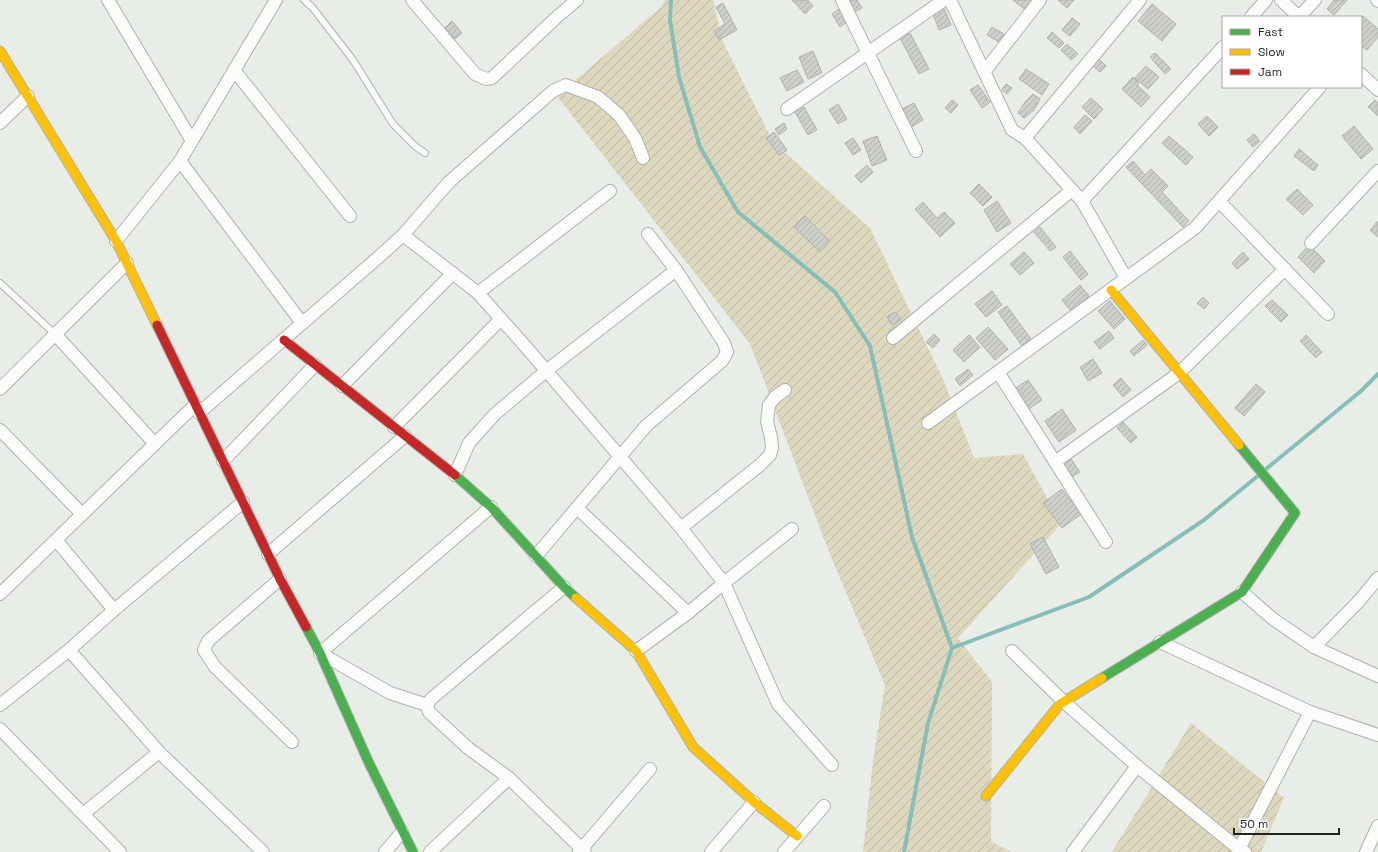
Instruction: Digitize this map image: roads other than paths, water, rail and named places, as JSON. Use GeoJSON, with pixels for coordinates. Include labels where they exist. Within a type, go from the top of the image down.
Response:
{"type":"FeatureCollection","features":[{"type":"Feature","properties":{"kind":"street"},"geometry":{"type":"LineString","coordinates":[[108,0],[192,141]]}},
{"type":"Feature","properties":{"kind":"street"},"geometry":{"type":"LineString","coordinates":[[116,241],[180,161],[276,0]]}},
{"type":"Feature","properties":{"kind":"street"},"geometry":{"type":"LineString","coordinates":[[412,0],[475,74],[486,79],[492,78],[553,21],[578,0]]}},
{"type":"Feature","properties":{"kind":"street"},"geometry":{"type":"LineString","coordinates":[[842,0],[916,151]]}},
{"type":"Feature","properties":{"kind":"street"},"geometry":{"type":"LineString","coordinates":[[787,109],[944,0]]}},
{"type":"Feature","properties":{"kind":"street"},"geometry":{"type":"LineString","coordinates":[[950,0],[1012,130],[1025,138],[1082,201],[1126,278]]}},
{"type":"Feature","properties":{"kind":"street"},"geometry":{"type":"LineString","coordinates":[[984,72],[1040,0]]}},
{"type":"Feature","properties":{"kind":"street"},"geometry":{"type":"LineString","coordinates":[[1025,138],[1140,0]]}},
{"type":"Feature","properties":{"kind":"street"},"geometry":{"type":"LineString","coordinates":[[1252,16],[1266,0]]}},
{"type":"Feature","properties":{"kind":"street"},"geometry":{"type":"LineString","coordinates":[[1281,0],[1298,16]]}},
{"type":"Feature","properties":{"kind":"street"},"geometry":{"type":"LineString","coordinates":[[1300,16],[1315,0]]}},
{"type":"Feature","properties":{"kind":"street"},"geometry":{"type":"LineString","coordinates":[[1082,201],[1222,48]]}},
{"type":"Feature","properties":{"kind":"street"},"geometry":{"type":"LineString","coordinates":[[0,51],[116,241],[280,579],[320,653],[369,763],[413,852]]}},
{"type":"Feature","properties":{"kind":"street"},"geometry":{"type":"LineString","coordinates":[[234,70],[350,216]]}},
{"type":"Feature","properties":{"kind":"street"},"geometry":{"type":"LineString","coordinates":[[1362,75],[1378,90]]}},
{"type":"Feature","properties":{"kind":"street"},"geometry":{"type":"LineString","coordinates":[[3,586],[56,540],[155,444],[284,340],[403,235],[449,182],[553,91],[566,85],[598,97],[619,115],[636,138],[643,158]]}},
{"type":"Feature","properties":{"kind":"street"},"geometry":{"type":"LineString","coordinates":[[928,422],[1195,228],[1319,88]]}},
{"type":"Feature","properties":{"kind":"street"},"geometry":{"type":"LineString","coordinates":[[0,123],[28,96]]}},
{"type":"Feature","properties":{"kind":"street"},"geometry":{"type":"LineString","coordinates":[[180,161],[302,323]]}},
{"type":"Feature","properties":{"kind":"street"},"geometry":{"type":"LineString","coordinates":[[1311,243],[1378,171]]}},
{"type":"Feature","properties":{"kind":"street"},"geometry":{"type":"LineString","coordinates":[[893,338],[1072,190]]}},
{"type":"Feature","properties":{"kind":"street"},"geometry":{"type":"LineString","coordinates":[[478,293],[610,191]]}},
{"type":"Feature","properties":{"kind":"street"},"geometry":{"type":"LineString","coordinates":[[1219,201],[1328,314]]}},
{"type":"Feature","properties":{"kind":"street"},"geometry":{"type":"LineString","coordinates":[[536,556],[646,426],[722,361],[727,352],[724,343],[676,270],[648,234]]}},
{"type":"Feature","properties":{"kind":"street"},"geometry":{"type":"LineString","coordinates":[[403,235],[478,293],[681,528],[724,583],[778,704],[832,765]]}},
{"type":"Feature","properties":{"kind":"street"},"geometry":{"type":"LineString","coordinates":[[0,389],[127,264]]}},
{"type":"Feature","properties":{"kind":"street"},"geometry":{"type":"LineString","coordinates":[[1056,462],[1179,373],[1285,269]]}},
{"type":"Feature","properties":{"kind":"street"},"geometry":{"type":"LineString","coordinates":[[455,475],[469,443],[496,414],[546,371],[676,270]]}},
{"type":"Feature","properties":{"kind":"street"},"geometry":{"type":"LineString","coordinates":[[342,386],[453,273]]}},
{"type":"Feature","properties":{"kind":"street"},"geometry":{"type":"LineString","coordinates":[[986,796],[1060,704],[1242,592],[1295,513],[1111,290]]}},
{"type":"Feature","properties":{"kind":"street"},"geometry":{"type":"LineString","coordinates":[[394,427],[501,319]]}},
{"type":"Feature","properties":{"kind":"street"},"geometry":{"type":"LineString","coordinates":[[55,334],[155,444]]}},
{"type":"Feature","properties":{"kind":"street"},"geometry":{"type":"LineString","coordinates":[[284,340],[455,475],[491,507],[564,587],[636,651],[694,747],[754,802],[797,836]]}},
{"type":"Feature","properties":{"kind":"street"},"geometry":{"type":"LineString","coordinates":[[223,461],[315,365]]}},
{"type":"Feature","properties":{"kind":"street"},"geometry":{"type":"LineString","coordinates":[[998,372],[1106,542]]}},
{"type":"Feature","properties":{"kind":"street"},"geometry":{"type":"LineString","coordinates":[[681,528],[770,456],[772,448],[767,422],[769,405],[775,397],[785,390]]}},
{"type":"Feature","properties":{"kind":"street"},"geometry":{"type":"LineString","coordinates":[[0,430],[82,514]]}},
{"type":"Feature","properties":{"kind":"street"},"geometry":{"type":"LineString","coordinates":[[268,554],[405,436]]}},
{"type":"Feature","properties":{"kind":"street"},"geometry":{"type":"LineString","coordinates":[[0,705],[70,650],[114,610],[243,502]]}},
{"type":"Feature","properties":{"kind":"street"},"geometry":{"type":"LineString","coordinates":[[320,653],[491,507]]}},
{"type":"Feature","properties":{"kind":"street"},"geometry":{"type":"LineString","coordinates":[[577,508],[688,613]]}},
{"type":"Feature","properties":{"kind":"street"},"geometry":{"type":"LineString","coordinates":[[636,651],[688,613],[792,529]]}},
{"type":"Feature","properties":{"kind":"street"},"geometry":{"type":"LineString","coordinates":[[56,540],[114,610]]}},
{"type":"Feature","properties":{"kind":"street"},"geometry":{"type":"LineString","coordinates":[[1314,647],[1359,601],[1378,578]]}},
{"type":"Feature","properties":{"kind":"street"},"geometry":{"type":"LineString","coordinates":[[280,579],[208,641],[204,650],[215,667],[292,742]]}},
{"type":"Feature","properties":{"kind":"street"},"geometry":{"type":"LineString","coordinates":[[564,587],[431,699],[427,705],[429,712],[468,748],[509,778],[582,851],[650,769]]}},
{"type":"Feature","properties":{"kind":"street"},"geometry":{"type":"LineString","coordinates":[[1242,592],[1273,619],[1314,647],[1378,676]]}},
{"type":"Feature","properties":{"kind":"street"},"geometry":{"type":"LineString","coordinates":[[1160,642],[1310,712],[1378,735]]}},
{"type":"Feature","properties":{"kind":"street"},"geometry":{"type":"LineString","coordinates":[[70,650],[159,752],[263,852]]}},
{"type":"Feature","properties":{"kind":"street"},"geometry":{"type":"LineString","coordinates":[[1012,651],[1064,702],[1136,766],[1242,850],[1310,712]]}},
{"type":"Feature","properties":{"kind":"street"},"geometry":{"type":"LineString","coordinates":[[320,653],[390,693],[427,705]]}},
{"type":"Feature","properties":{"kind":"street"},"geometry":{"type":"LineString","coordinates":[[0,729],[120,852]]}},
{"type":"Feature","properties":{"kind":"street"},"geometry":{"type":"LineString","coordinates":[[83,814],[159,752]]}},
{"type":"Feature","properties":{"kind":"street"},"geometry":{"type":"LineString","coordinates":[[1073,852],[1136,766]]}},
{"type":"Feature","properties":{"kind":"street"},"geometry":{"type":"LineString","coordinates":[[430,852],[509,778]]}},
{"type":"Feature","properties":{"kind":"street"},"geometry":{"type":"LineString","coordinates":[[711,852],[754,802]]}},
{"type":"Feature","properties":{"kind":"street"},"geometry":{"type":"LineString","coordinates":[[784,852],[824,806]]}},
{"type":"Feature","properties":{"kind":"street"},"geometry":{"type":"LineString","coordinates":[[1366,852],[1378,826]]}},
{"type":"Feature","properties":{"kind":"street"},"geometry":{"type":"LineString","coordinates":[[385,852],[402,832]]}},
{"type":"Feature","properties":{"kind":"lane"},"geometry":{"type":"LineString","coordinates":[[304,0],[312,7],[353,60],[393,124],[424,153]]}},
{"type":"Feature","properties":{"kind":"lane"},"geometry":{"type":"LineString","coordinates":[[0,283],[55,334]]}},
{"type":"Feature","properties":{"kind":"waterway"},"geometry":{"type":"LineString","coordinates":[[671,0],[670,20],[679,77],[700,147],[738,212],[835,292],[870,346],[912,537],[952,648],[928,723],[904,852]]}},
{"type":"Feature","properties":{"kind":"waterway"},"geometry":{"type":"LineString","coordinates":[[1266,469],[1361,391],[1378,374]]}},
{"type":"Feature","properties":{"kind":"waterway"},"geometry":{"type":"LineString","coordinates":[[952,648],[1089,597],[1204,520],[1259,475]]}}]}
